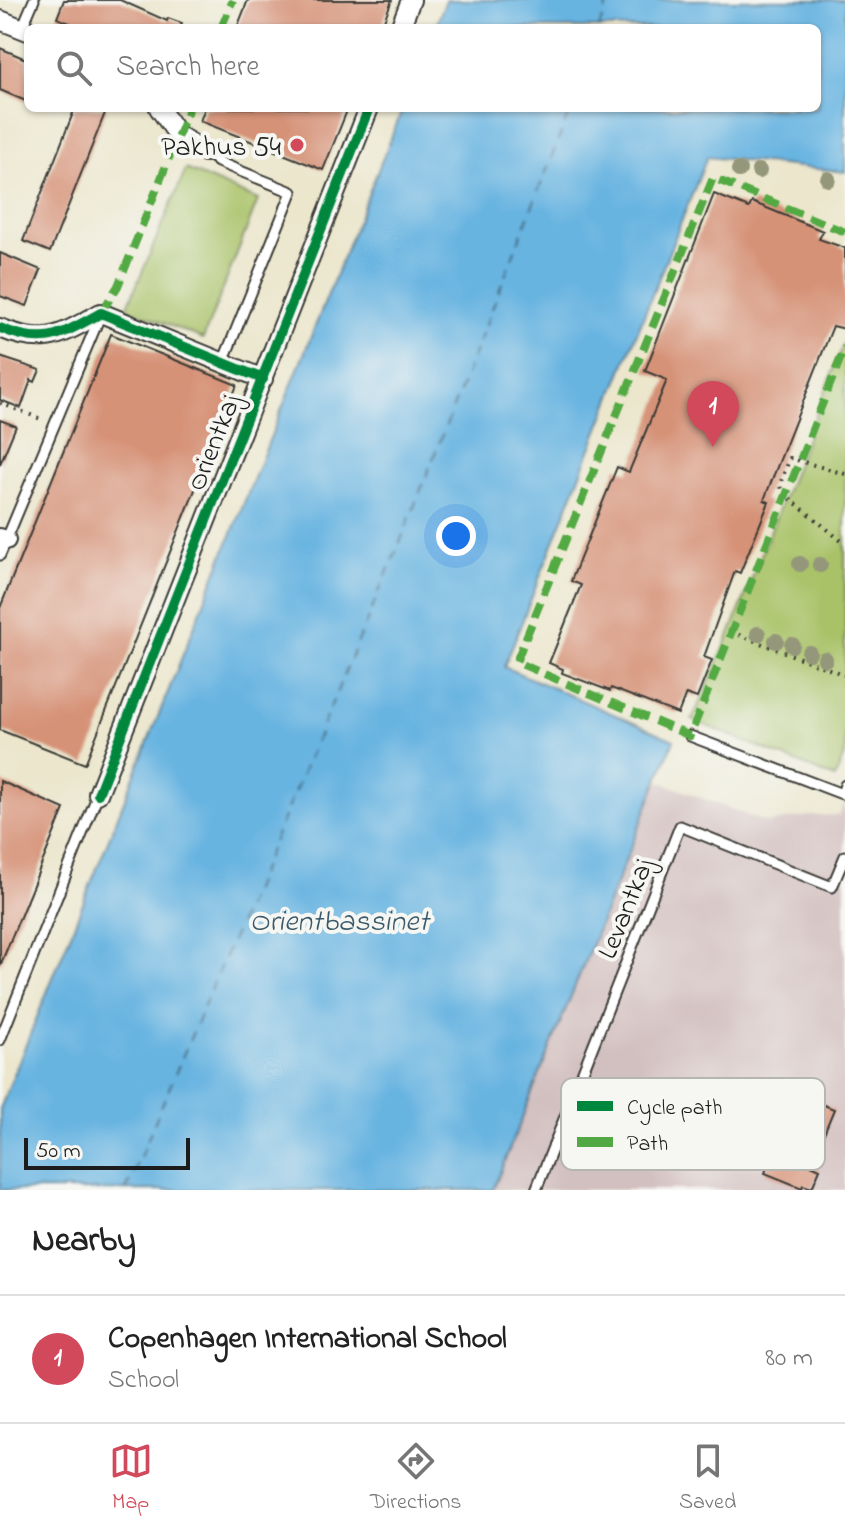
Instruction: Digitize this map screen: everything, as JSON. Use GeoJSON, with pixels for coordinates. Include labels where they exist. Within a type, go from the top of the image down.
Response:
{"type":"FeatureCollection","features":[{"type":"Feature","properties":{"kind":"street"},"geometry":{"type":"LineString","coordinates":[[402,24],[411,0]]}},
{"type":"Feature","properties":{"kind":"street"},"geometry":{"type":"LineString","coordinates":[[0,20],[24,30]]}},
{"type":"Feature","properties":{"kind":"street"},"geometry":{"type":"LineString","coordinates":[[162,112],[178,135],[205,152]]}},
{"type":"Feature","properties":{"kind":"street","name":"Orientkaj"},"geometry":{"type":"LineString","coordinates":[[98,794],[367,112]]}},
{"type":"Feature","properties":{"kind":"street"},"geometry":{"type":"LineString","coordinates":[[0,328],[24,338],[46,338],[66,332],[101,313],[263,379]]}},
{"type":"Feature","properties":{"kind":"lane"},"geometry":{"type":"LineString","coordinates":[[27,24],[34,0]]}},
{"type":"Feature","properties":{"kind":"lane"},"geometry":{"type":"LineString","coordinates":[[205,152],[218,162],[292,192],[223,362]]}},
{"type":"Feature","properties":{"kind":"lane"},"geometry":{"type":"LineString","coordinates":[[2,544],[101,313]]}},
{"type":"Feature","properties":{"kind":"lane"},"geometry":{"type":"LineString","coordinates":[[690,736],[842,794],[845,785]]}},
{"type":"Feature","properties":{"kind":"lane","name":"Orientkaj"},"geometry":{"type":"LineString","coordinates":[[0,1040],[98,794]]}},
{"type":"Feature","properties":{"kind":"lane","name":"Levantkaj"},"geometry":{"type":"LineString","coordinates":[[580,1078],[680,826],[832,887],[845,856]]}},
{"type":"Feature","properties":{"kind":"lane","name":"Levantkaj"},"geometry":{"type":"LineString","coordinates":[[536,1190],[561,1127]]}},
{"type":"Feature","properties":{"kind":"path"},"geometry":{"type":"LineString","coordinates":[[0,403],[55,424]]}},
{"type":"Feature","properties":{"kind":"path"},"geometry":{"type":"LineString","coordinates":[[844,473],[790,458],[780,484],[781,491],[845,544]]}},
{"type":"Feature","properties":{"kind":"path"},"geometry":{"type":"LineString","coordinates":[[731,632],[845,675]]}},
{"type":"Feature","properties":{"kind":"shaded area"},"geometry":{"type":"Polygon","coordinates":[[[658,781],[767,823],[839,815],[845,802],[845,1190],[493,1190],[658,781]]]}},
{"type":"Feature","properties":{"kind":"green space"},"geometry":{"type":"Polygon","coordinates":[[[186,169],[258,200],[203,339],[127,308],[186,169]]]}},
{"type":"Feature","properties":{"kind":"green space"},"geometry":{"type":"Polygon","coordinates":[[[845,340],[845,753],[835,778],[692,720],[731,632],[845,340]]]}},
{"type":"Feature","properties":{"kind":"water","name":"Orientbassinet"},"geometry":{"type":"Polygon","coordinates":[[[446,0],[845,0],[845,172],[707,157],[504,667],[674,740],[493,1190],[0,1190],[0,1109],[401,112],[821,112],[821,24],[437,24],[446,0]]]}},
{"type":"Feature","properties":{"kind":"building"},"geometry":{"type":"Polygon","coordinates":[[[64,0],[120,0],[167,21],[168,18],[182,23],[72,24],[57,18],[64,0]]]}},
{"type":"Feature","properties":{"kind":"building"},"geometry":{"type":"Polygon","coordinates":[[[248,0],[392,0],[383,24],[239,24],[248,0]]]}},
{"type":"Feature","properties":{"kind":"building"},"geometry":{"type":"Polygon","coordinates":[[[0,48],[24,58],[24,100],[0,90],[0,48]]]}},
{"type":"Feature","properties":{"kind":"building"},"geometry":{"type":"Polygon","coordinates":[[[73,112],[105,112],[50,252],[23,241],[73,112]]]}},
{"type":"Feature","properties":{"kind":"building","name":"Pakhus 54"},"geometry":{"type":"Polygon","coordinates":[[[203,112],[346,112],[323,170],[200,121],[203,112]]]}},
{"type":"Feature","properties":{"kind":"building"},"geometry":{"type":"Polygon","coordinates":[[[714,194],[749,208],[752,202],[823,231],[819,239],[845,248],[845,329],[833,326],[764,500],[769,502],[740,573],[735,571],[704,657],[712,660],[697,698],[686,694],[678,714],[562,673],[563,669],[549,663],[581,585],[571,581],[617,467],[629,472],[667,380],[645,371],[714,194]]]}},
{"type":"Feature","properties":{"kind":"building"},"geometry":{"type":"Polygon","coordinates":[[[0,253],[41,270],[27,306],[0,296],[0,253]]]}},
{"type":"Feature","properties":{"kind":"building"},"geometry":{"type":"Polygon","coordinates":[[[111,334],[237,385],[85,764],[0,730],[0,608],[111,334]]]}},
{"type":"Feature","properties":{"kind":"building"},"geometry":{"type":"Polygon","coordinates":[[[0,357],[40,370],[35,382],[31,380],[21,408],[0,400],[0,357]]]}},
{"type":"Feature","properties":{"kind":"building"},"geometry":{"type":"Polygon","coordinates":[[[0,420],[16,426],[0,464],[0,420]]]}},
{"type":"Feature","properties":{"kind":"building"},"geometry":{"type":"Polygon","coordinates":[[[0,781],[64,809],[0,966],[0,781]]]}},
{"type":"Feature","properties":{"kind":"building"},"geometry":{"type":"Polygon","coordinates":[[[825,1105],[834,1109],[825,1131],[825,1105]]]}},
{"type":"Feature","properties":{"kind":"building"},"geometry":{"type":"Polygon","coordinates":[[[766,1170],[820,1170],[812,1188],[803,1185],[802,1188],[765,1173],[766,1170]]]}},
{"type":"Feature","properties":{"kind":"ferry route"},"geometry":{"type":"LineString","coordinates":[[600,24],[609,0]]}},
{"type":"Feature","properties":{"kind":"ferry route"},"geometry":{"type":"LineString","coordinates":[[126,1190],[401,540],[569,112]]}},
{"type":"Feature","properties":{"kind":"marked path"},"geometry":{"type":"LineString","coordinates":[[223,24],[233,0]]}},
{"type":"Feature","properties":{"kind":"marked path"},"geometry":{"type":"LineString","coordinates":[[101,313],[118,286],[187,112]]}},
{"type":"Feature","properties":{"kind":"marked path"},"geometry":{"type":"LineString","coordinates":[[845,232],[713,178],[516,662],[690,736],[845,347]]}},
{"type":"Feature","properties":{"kind":"cycle path"},"geometry":{"type":"LineString","coordinates":[[98,794],[367,112]]}},
{"type":"Feature","properties":{"kind":"cycle path"},"geometry":{"type":"LineString","coordinates":[[0,328],[29,337],[52,336],[101,313],[263,379]]}},
{"type":"Feature","properties":{"kind":"place","name":"Pakhus 54"},"geometry":{"type":"Point","coordinates":[297,145]}},
{"type":"Feature","properties":{"kind":"place","name":"Copenhagen International School"},"geometry":{"type":"Point","coordinates":[713,447]}}]}
